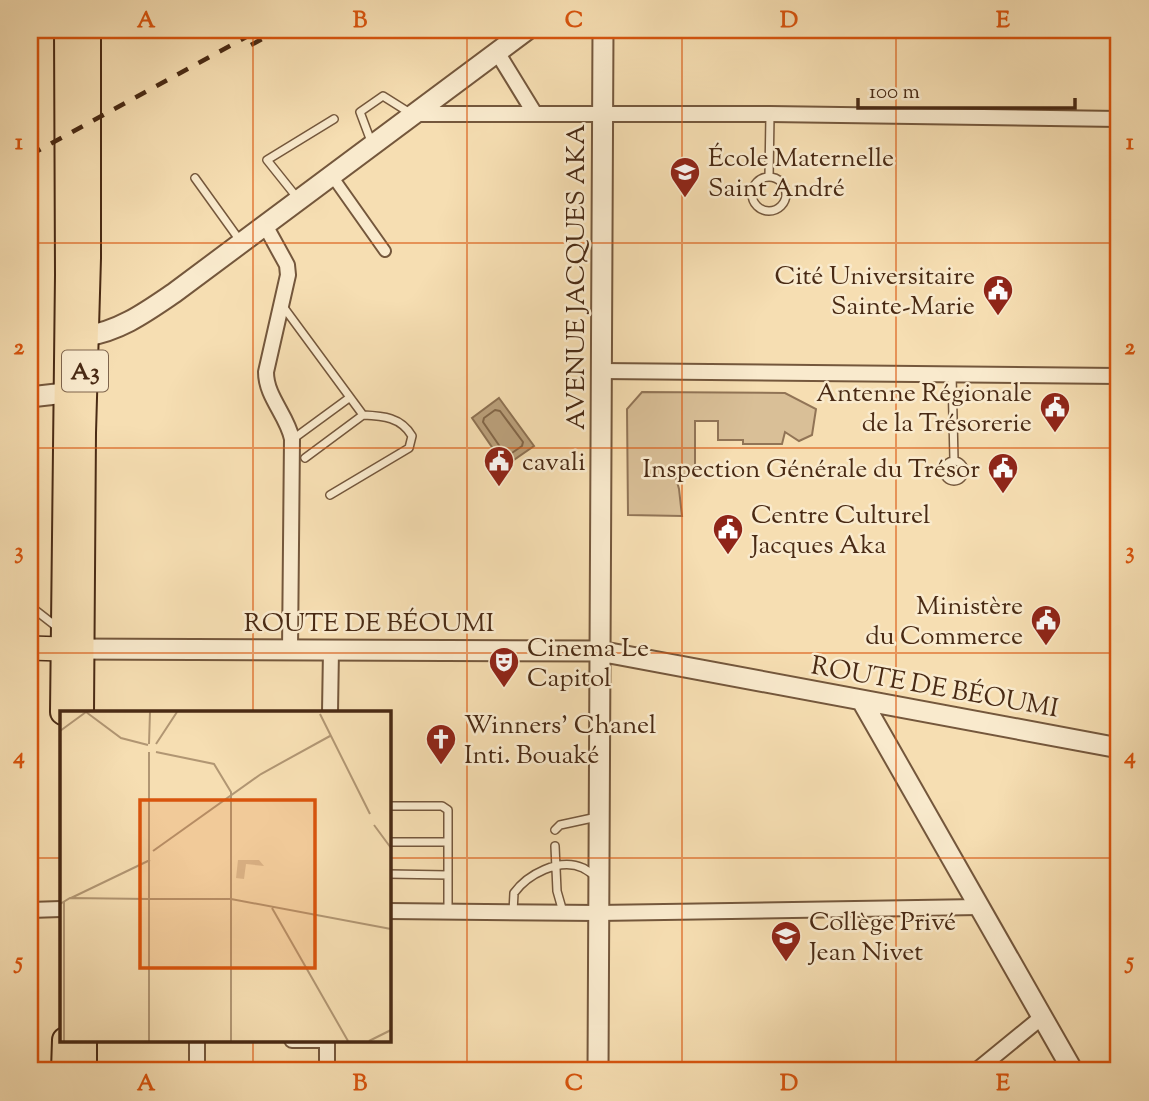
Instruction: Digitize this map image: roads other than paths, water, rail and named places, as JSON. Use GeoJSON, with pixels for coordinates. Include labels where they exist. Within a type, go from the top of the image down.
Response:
{"type":"FeatureCollection","features":[{"type":"Feature","properties":{"kind":"highway","name":"A3"},"geometry":{"type":"LineString","coordinates":[[66,30],[68,236],[65,393],[68,643],[81,711]]}},
{"type":"Feature","properties":{"kind":"highway","name":"A3"},"geometry":{"type":"LineString","coordinates":[[63,711],[86,337],[88,30]]}},
{"type":"Feature","properties":{"kind":"highway"},"geometry":{"type":"LineString","coordinates":[[64,1071],[65,1042]]}},
{"type":"Feature","properties":{"kind":"highway"},"geometry":{"type":"LineString","coordinates":[[84,1042],[84,1071]]}},
{"type":"Feature","properties":{"kind":"main road","name":"ROUTE DE BÉOUMI"},"geometry":{"type":"LineString","coordinates":[[30,648],[68,643]]}},
{"type":"Feature","properties":{"kind":"street"},"geometry":{"type":"LineString","coordinates":[[86,337],[107,333],[127,324],[174,293],[527,30]]}},
{"type":"Feature","properties":{"kind":"street","name":"AVENUE JACQUES AKA"},"geometry":{"type":"LineString","coordinates":[[598,1071],[603,30]]}},
{"type":"Feature","properties":{"kind":"street"},"geometry":{"type":"LineString","coordinates":[[497,52],[535,114]]}},
{"type":"Feature","properties":{"kind":"street"},"geometry":{"type":"LineString","coordinates":[[412,114],[770,114],[1119,119]]}},
{"type":"Feature","properties":{"kind":"street"},"geometry":{"type":"LineString","coordinates":[[331,176],[385,251]]}},
{"type":"Feature","properties":{"kind":"street"},"geometry":{"type":"LineString","coordinates":[[265,225],[287,265],[288,275],[266,382],[287,422],[292,439],[290,650]]}},
{"type":"Feature","properties":{"kind":"street"},"geometry":{"type":"LineString","coordinates":[[601,371],[1119,376]]}},
{"type":"Feature","properties":{"kind":"street"},"geometry":{"type":"LineString","coordinates":[[30,397],[65,393]]}},
{"type":"Feature","properties":{"kind":"street","name":"ROUTE DE BÉOUMI"},"geometry":{"type":"LineString","coordinates":[[68,643],[290,650],[599,651],[1119,748]]}},
{"type":"Feature","properties":{"kind":"street"},"geometry":{"type":"LineString","coordinates":[[330,711],[331,650]]}},
{"type":"Feature","properties":{"kind":"street"},"geometry":{"type":"LineString","coordinates":[[862,701],[1073,1071]]}},
{"type":"Feature","properties":{"kind":"street"},"geometry":{"type":"LineString","coordinates":[[390,911],[598,913],[979,907]]}},
{"type":"Feature","properties":{"kind":"street"},"geometry":{"type":"LineString","coordinates":[[30,910],[60,909]]}},
{"type":"Feature","properties":{"kind":"street"},"geometry":{"type":"LineString","coordinates":[[976,1071],[1042,1017]]}},
{"type":"Feature","properties":{"kind":"street"},"geometry":{"type":"LineString","coordinates":[[197,1042],[197,1071]]}},
{"type":"Feature","properties":{"kind":"street"},"geometry":{"type":"LineString","coordinates":[[327,1042],[327,1071]]}},
{"type":"Feature","properties":{"kind":"lane"},"geometry":{"type":"LineString","coordinates":[[372,144],[360,112],[383,96],[412,114]]}},
{"type":"Feature","properties":{"kind":"lane"},"geometry":{"type":"LineString","coordinates":[[769,177],[770,114]]}},
{"type":"Feature","properties":{"kind":"lane"},"geometry":{"type":"LineString","coordinates":[[299,200],[267,160],[334,119]]}},
{"type":"Feature","properties":{"kind":"lane"},"geometry":{"type":"LineString","coordinates":[[195,177],[241,243]]}},
{"type":"Feature","properties":{"kind":"lane"},"geometry":{"type":"LineString","coordinates":[[769,177],[781,182],[787,195],[781,207],[769,212],[756,207],[751,194],[756,182],[769,177]]}},
{"type":"Feature","properties":{"kind":"lane"},"geometry":{"type":"LineString","coordinates":[[282,305],[363,415]]}},
{"type":"Feature","properties":{"kind":"lane"},"geometry":{"type":"LineString","coordinates":[[953,375],[954,460]]}},
{"type":"Feature","properties":{"kind":"lane"},"geometry":{"type":"LineString","coordinates":[[292,439],[349,398]]}},
{"type":"Feature","properties":{"kind":"lane"},"geometry":{"type":"LineString","coordinates":[[305,458],[363,415],[384,416],[407,428],[412,436],[408,448],[330,495]]}},
{"type":"Feature","properties":{"kind":"lane"},"geometry":{"type":"LineString","coordinates":[[30,606],[68,643]]}},
{"type":"Feature","properties":{"kind":"lane"},"geometry":{"type":"LineString","coordinates":[[390,806],[442,806],[448,810],[447,913]]}},
{"type":"Feature","properties":{"kind":"lane"},"geometry":{"type":"LineString","coordinates":[[555,830],[560,825],[600,817]]}},
{"type":"Feature","properties":{"kind":"lane"},"geometry":{"type":"LineString","coordinates":[[390,842],[448,842]]}},
{"type":"Feature","properties":{"kind":"lane"},"geometry":{"type":"LineString","coordinates":[[555,846],[557,891],[563,912]]}},
{"type":"Feature","properties":{"kind":"lane"},"geometry":{"type":"LineString","coordinates":[[513,913],[514,893],[530,877],[555,867],[581,867],[598,878]]}},
{"type":"Feature","properties":{"kind":"lane"},"geometry":{"type":"LineString","coordinates":[[390,874],[448,875]]}},
{"type":"Feature","properties":{"kind":"water"},"geometry":{"type":"Polygon","coordinates":[[[499,398],[534,446],[505,466],[472,418],[499,398]]]}},
{"type":"Feature","properties":{"kind":"railway"},"geometry":{"type":"LineString","coordinates":[[30,155],[259,30]]}},
{"type":"Feature","properties":{"kind":"railway"},"geometry":{"type":"LineString","coordinates":[[251,45],[279,30]]}},
{"type":"Feature","properties":{"kind":"place","name":"École Maternelle Saint André"},"geometry":{"type":"Point","coordinates":[685,199]}},
{"type":"Feature","properties":{"kind":"place","name":"Cité Universitaire Sainte-Marie"},"geometry":{"type":"Point","coordinates":[998,317]}},
{"type":"Feature","properties":{"kind":"place","name":"Antenne Régionale de la Trésorerie"},"geometry":{"type":"Point","coordinates":[1055,434]}},
{"type":"Feature","properties":{"kind":"place","name":"cavali"},"geometry":{"type":"Point","coordinates":[499,488]}},
{"type":"Feature","properties":{"kind":"place","name":"Inspection Générale du Trésor"},"geometry":{"type":"Point","coordinates":[1003,495]}},
{"type":"Feature","properties":{"kind":"place","name":"Centre Culturel Jacques Aka"},"geometry":{"type":"Point","coordinates":[728,556]}},
{"type":"Feature","properties":{"kind":"place","name":"Ministère du Commerce"},"geometry":{"type":"Point","coordinates":[1046,647]}},
{"type":"Feature","properties":{"kind":"place","name":"Cinema Le Capitol"},"geometry":{"type":"Point","coordinates":[504,689]}},
{"type":"Feature","properties":{"kind":"place","name":"Winners' Chanel Inti. Bouaké"},"geometry":{"type":"Point","coordinates":[441,766]}},
{"type":"Feature","properties":{"kind":"place","name":"Collège Privé Jean Nivet"},"geometry":{"type":"Point","coordinates":[786,963]}}]}
